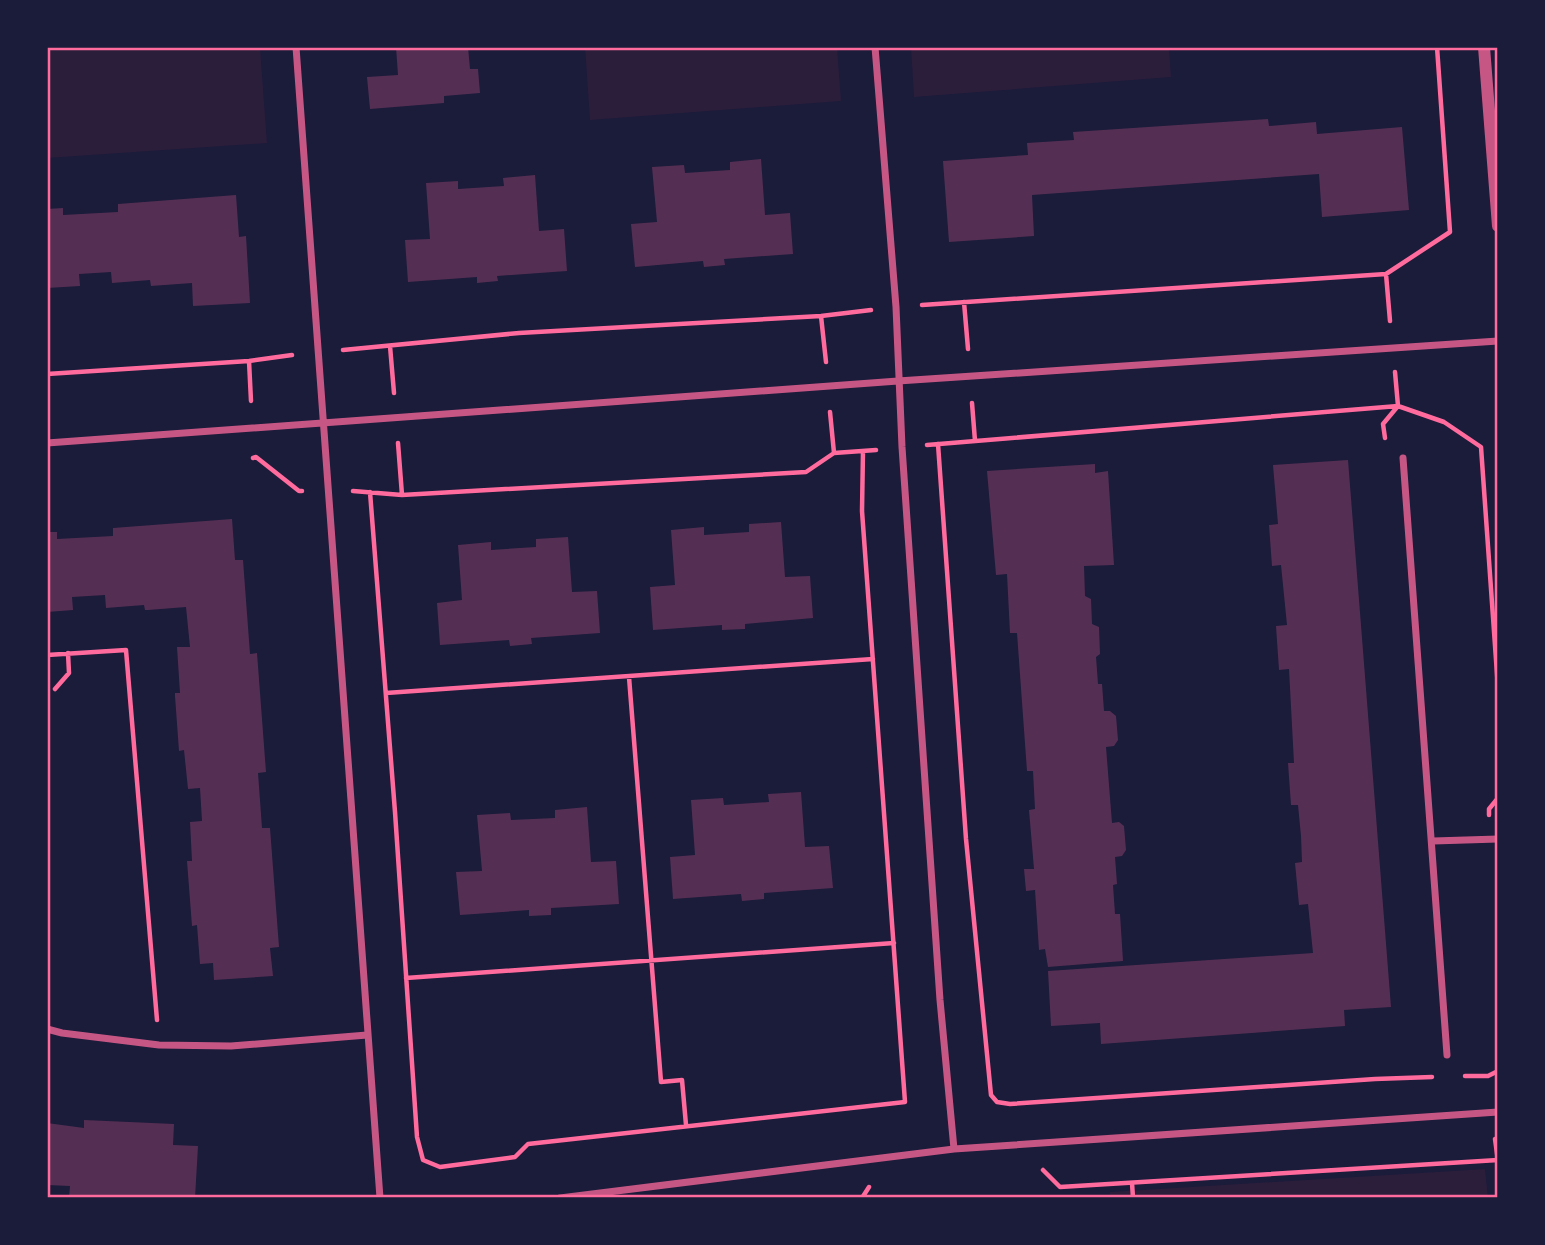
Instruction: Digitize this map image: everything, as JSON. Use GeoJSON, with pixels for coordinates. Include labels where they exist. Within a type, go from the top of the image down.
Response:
{"type":"FeatureCollection","features":[{"type":"Feature","properties":{"kind":"street"},"geometry":{"type":"LineString","coordinates":[[296,47],[380,1198]]}},
{"type":"Feature","properties":{"kind":"street"},"geometry":{"type":"LineString","coordinates":[[875,47],[896,307],[898,381],[940,1000],[954,1149]]}},
{"type":"Feature","properties":{"kind":"street"},"geometry":{"type":"LineString","coordinates":[[1483,47],[1498,226]]}},
{"type":"Feature","properties":{"kind":"street"},"geometry":{"type":"LineString","coordinates":[[47,443],[898,381],[1498,341]]}},
{"type":"Feature","properties":{"kind":"street"},"geometry":{"type":"LineString","coordinates":[[1403,458],[1447,1055]]}},
{"type":"Feature","properties":{"kind":"street"},"geometry":{"type":"LineString","coordinates":[[1433,841],[1498,839]]}},
{"type":"Feature","properties":{"kind":"street"},"geometry":{"type":"LineString","coordinates":[[47,1028],[62,1033],[159,1045],[231,1046],[367,1035]]}},
{"type":"Feature","properties":{"kind":"street"},"geometry":{"type":"LineString","coordinates":[[560,1198],[954,1149],[1498,1112]]}},
{"type":"Feature","properties":{"kind":"path"},"geometry":{"type":"LineString","coordinates":[[47,374],[248,361],[519,333],[821,316],[896,307],[1386,274],[1450,232],[1437,47]]}},
{"type":"Feature","properties":{"kind":"path"},"geometry":{"type":"LineString","coordinates":[[1383,424],[1398,406]]}},
{"type":"Feature","properties":{"kind":"path"},"geometry":{"type":"LineString","coordinates":[[938,444],[966,839],[991,1095],[997,1102],[1010,1104],[1375,1079],[1443,1077]]}},
{"type":"Feature","properties":{"kind":"path"},"geometry":{"type":"LineString","coordinates":[[1481,447],[1498,688]]}},
{"type":"Feature","properties":{"kind":"path"},"geometry":{"type":"LineString","coordinates":[[370,492],[416,1137],[423,1160],[440,1167],[515,1157],[528,1144],[905,1102],[862,511],[863,451]]}},
{"type":"Feature","properties":{"kind":"path"},"geometry":{"type":"LineString","coordinates":[[243,458],[256,457],[299,491],[329,489]]}},
{"type":"Feature","properties":{"kind":"path"},"geometry":{"type":"LineString","coordinates":[[47,655],[126,650],[157,1021]]}},
{"type":"Feature","properties":{"kind":"path"},"geometry":{"type":"LineString","coordinates":[[55,688],[69,673],[68,653]]}},
{"type":"Feature","properties":{"kind":"path"},"geometry":{"type":"LineString","coordinates":[[386,693],[873,659]]}},
{"type":"Feature","properties":{"kind":"path"},"geometry":{"type":"LineString","coordinates":[[629,677],[661,1082],[682,1080],[686,1125]]}},
{"type":"Feature","properties":{"kind":"path"},"geometry":{"type":"LineString","coordinates":[[406,978],[894,943]]}},
{"type":"Feature","properties":{"kind":"path"},"geometry":{"type":"LineString","coordinates":[[1455,1077],[1488,1076],[1498,1071]]}},
{"type":"Feature","properties":{"kind":"path"},"geometry":{"type":"LineString","coordinates":[[1030,1170],[1042,1169],[1060,1187],[1498,1161]]}},
{"type":"Feature","properties":{"kind":"path"},"geometry":{"type":"LineString","coordinates":[[862,1198],[871,1184]]}},
{"type":"Feature","properties":{"kind":"path"},"geometry":{"type":"LineString","coordinates":[[1132,1184],[1133,1198]]}},
{"type":"Feature","properties":{"kind":"shaded area"},"geometry":{"type":"Polygon","coordinates":[[[47,47],[260,47],[267,143],[47,158],[47,47]]]}},
{"type":"Feature","properties":{"kind":"shaded area"},"geometry":{"type":"Polygon","coordinates":[[[585,47],[837,47],[841,101],[590,120],[585,47]]]}},
{"type":"Feature","properties":{"kind":"shaded area"},"geometry":{"type":"Polygon","coordinates":[[[911,47],[1169,47],[1171,77],[914,97],[911,47]]]}},
{"type":"Feature","properties":{"kind":"shaded area"},"geometry":{"type":"Polygon","coordinates":[[[1485,1169],[1488,1198],[1110,1198],[1110,1192],[1485,1169]]]}},
{"type":"Feature","properties":{"kind":"building"},"geometry":{"type":"Polygon","coordinates":[[[396,47],[468,47],[470,69],[478,69],[480,93],[444,96],[444,103],[370,109],[367,77],[398,75],[396,47]]]}},
{"type":"Feature","properties":{"kind":"building"},"geometry":{"type":"Polygon","coordinates":[[[1268,119],[1269,126],[1316,122],[1317,134],[1402,127],[1409,210],[1322,217],[1319,174],[1032,195],[1034,236],[949,242],[943,161],[1028,155],[1027,143],[1074,140],[1073,132],[1268,119]]]}},
{"type":"Feature","properties":{"kind":"building"},"geometry":{"type":"Polygon","coordinates":[[[761,159],[765,215],[790,213],[793,254],[724,259],[725,265],[704,267],[703,261],[635,267],[631,224],[657,222],[652,167],[684,165],[685,173],[730,170],[730,162],[761,159]]]}},
{"type":"Feature","properties":{"kind":"building"},"geometry":{"type":"Polygon","coordinates":[[[535,175],[539,231],[564,229],[567,271],[497,276],[498,281],[477,283],[477,277],[408,282],[405,240],[430,239],[426,183],[458,181],[458,189],[504,186],[503,178],[535,175]]]}},
{"type":"Feature","properties":{"kind":"building"},"geometry":{"type":"Polygon","coordinates":[[[236,195],[239,237],[246,236],[250,303],[193,306],[192,283],[151,286],[150,280],[112,283],[111,272],[79,274],[80,286],[47,288],[47,209],[63,208],[63,215],[118,212],[118,204],[236,195]]]}},
{"type":"Feature","properties":{"kind":"building"},"geometry":{"type":"Polygon","coordinates":[[[1348,460],[1391,1007],[1344,1010],[1345,1026],[1101,1044],[1100,1023],[1051,1026],[1048,971],[1313,953],[1308,904],[1299,905],[1295,863],[1302,862],[1298,805],[1291,805],[1288,763],[1294,763],[1289,669],[1279,670],[1276,626],[1287,625],[1281,565],[1272,566],[1269,525],[1278,524],[1273,465],[1348,460]]]}},
{"type":"Feature","properties":{"kind":"building"},"geometry":{"type":"Polygon","coordinates":[[[1095,464],[1095,473],[1108,471],[1114,565],[1084,566],[1085,596],[1091,599],[1092,624],[1099,627],[1100,654],[1096,657],[1104,711],[1110,711],[1116,716],[1118,740],[1114,746],[1106,747],[1112,823],[1119,822],[1124,826],[1126,850],[1122,856],[1115,857],[1117,884],[1113,885],[1115,914],[1120,914],[1123,961],[1048,967],[1045,949],[1039,950],[1035,890],[1026,891],[1024,869],[1034,869],[1029,810],[1035,809],[1033,771],[1027,771],[1017,633],[1010,633],[1007,574],[996,575],[987,471],[1095,464]]]}},
{"type":"Feature","properties":{"kind":"building"},"geometry":{"type":"Polygon","coordinates":[[[232,519],[235,560],[243,560],[250,654],[257,653],[266,772],[258,773],[262,828],[270,828],[279,947],[270,948],[273,976],[214,980],[213,963],[200,964],[197,925],[192,926],[187,861],[192,861],[190,822],[202,821],[200,788],[188,789],[184,750],[179,751],[175,696],[175,693],[180,693],[177,647],[190,647],[186,607],[145,610],[144,605],[106,608],[105,595],[72,597],[73,610],[47,612],[47,532],[57,532],[57,539],[113,536],[113,528],[232,519]]]}},
{"type":"Feature","properties":{"kind":"building"},"geometry":{"type":"Polygon","coordinates":[[[781,522],[785,577],[810,576],[813,618],[745,624],[745,629],[722,630],[722,625],[653,630],[650,587],[675,585],[671,530],[704,527],[704,535],[749,532],[749,524],[781,522]]]}},
{"type":"Feature","properties":{"kind":"building"},"geometry":{"type":"Polygon","coordinates":[[[568,537],[572,592],[597,591],[600,633],[531,638],[532,644],[510,646],[509,640],[440,645],[437,603],[462,600],[458,545],[491,542],[491,550],[536,547],[536,539],[568,537]]]}},
{"type":"Feature","properties":{"kind":"building"},"geometry":{"type":"Polygon","coordinates":[[[801,792],[805,847],[829,846],[833,888],[764,893],[764,899],[742,901],[741,894],[673,899],[670,857],[695,855],[691,800],[723,798],[724,805],[769,802],[768,794],[801,792]]]}},
{"type":"Feature","properties":{"kind":"building"},"geometry":{"type":"Polygon","coordinates":[[[587,807],[591,862],[616,861],[619,904],[551,908],[551,915],[529,916],[529,910],[460,915],[456,872],[482,871],[477,815],[510,813],[511,820],[555,818],[555,810],[587,807]]]}},
{"type":"Feature","properties":{"kind":"building"},"geometry":{"type":"Polygon","coordinates":[[[84,1120],[174,1124],[173,1145],[198,1146],[195,1198],[69,1198],[70,1186],[47,1185],[47,1123],[84,1128],[84,1120]]]}}]}
